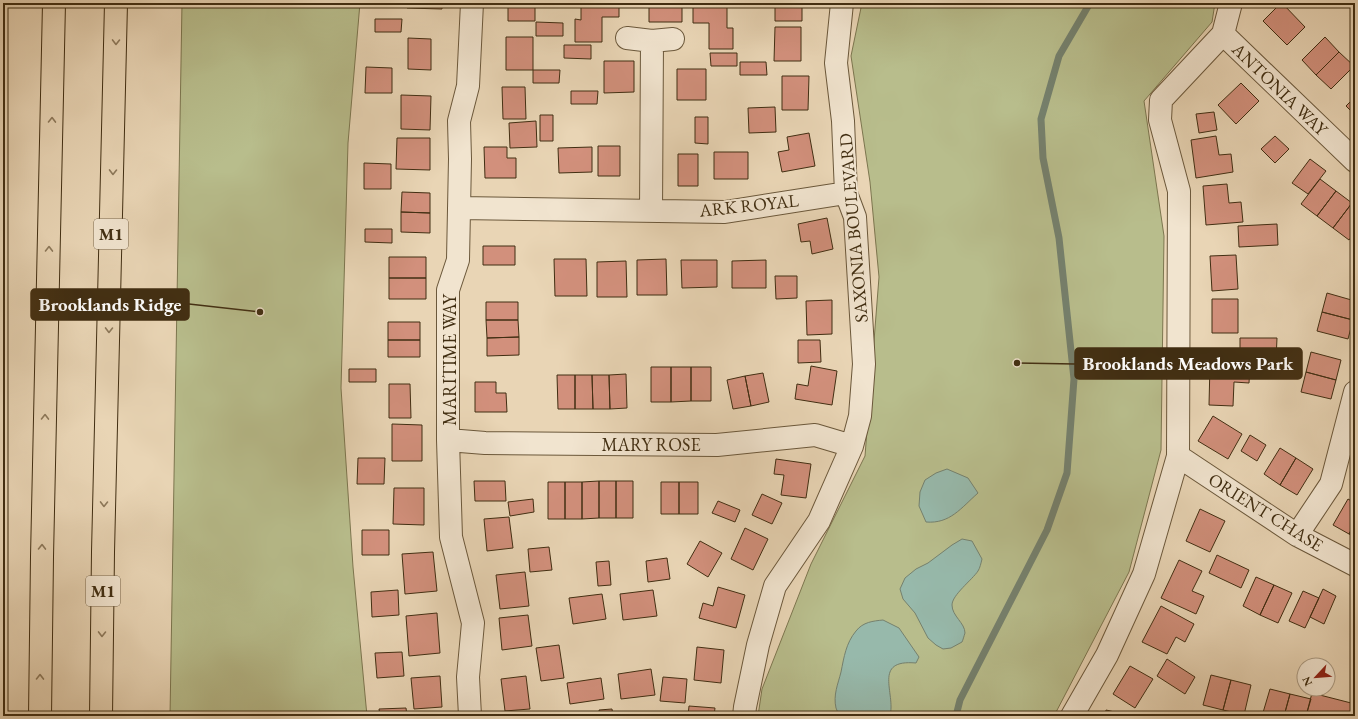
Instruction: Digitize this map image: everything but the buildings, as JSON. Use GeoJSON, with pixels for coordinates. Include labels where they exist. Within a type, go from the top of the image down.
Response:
{"type":"FeatureCollection","features":[{"type":"Feature","properties":{"kind":"highway"},"geometry":{"type":"LineString","coordinates":[[40,716],[54,3]]}},
{"type":"Feature","properties":{"kind":"highway","name":"M1"},"geometry":{"type":"LineString","coordinates":[[101,716],[116,3]]}},
{"type":"Feature","properties":{"kind":"street","name":"MARITIME WAY"},"geometry":{"type":"LineString","coordinates":[[470,716],[468,677],[473,623],[451,537],[448,440],[448,290],[458,260],[459,121],[468,86],[472,3]]}},
{"type":"Feature","properties":{"kind":"street","name":"SAXONIA BOULEVARD"},"geometry":{"type":"LineString","coordinates":[[744,716],[758,645],[774,586],[819,521],[852,446],[860,416],[864,364],[856,217],[846,193],[843,121],[836,63],[842,3]]}},
{"type":"Feature","properties":{"kind":"street"},"geometry":{"type":"LineString","coordinates":[[1072,716],[1107,655],[1144,574],[1178,456],[1179,191],[1160,120],[1161,100],[1223,34],[1231,3]]}},
{"type":"Feature","properties":{"kind":"street","name":"ANTONIA WAY"},"geometry":{"type":"LineString","coordinates":[[1223,34],[1355,160]]}},
{"type":"Feature","properties":{"kind":"street"},"geometry":{"type":"LineString","coordinates":[[627,38],[652,41],[673,39]]}},
{"type":"Feature","properties":{"kind":"street"},"geometry":{"type":"LineString","coordinates":[[651,211],[652,41]]}},
{"type":"Feature","properties":{"kind":"street","name":"ARK ROYAL"},"geometry":{"type":"LineString","coordinates":[[459,208],[725,212],[846,193]]}},
{"type":"Feature","properties":{"kind":"street"},"geometry":{"type":"LineString","coordinates":[[1297,535],[1331,484],[1355,392]]}},
{"type":"Feature","properties":{"kind":"street","name":"MARY ROSE"},"geometry":{"type":"LineString","coordinates":[[448,440],[485,443],[717,445],[814,435],[852,446]]}},
{"type":"Feature","properties":{"kind":"street","name":"ORIENT CHASE"},"geometry":{"type":"LineString","coordinates":[[1178,456],[1297,535],[1355,565]]}},
{"type":"Feature","properties":{"kind":"green space"},"geometry":{"type":"Polygon","coordinates":[[[182,3],[360,3],[348,143],[341,388],[353,567],[367,716],[170,716],[182,3]]]}},
{"type":"Feature","properties":{"kind":"green space"},"geometry":{"type":"Polygon","coordinates":[[[862,3],[1215,3],[1212,22],[1144,101],[1164,236],[1161,450],[1129,572],[1054,716],[758,716],[762,689],[811,564],[865,456],[879,277],[870,182],[851,56],[862,3]]]}},
{"type":"Feature","properties":{"kind":"shaded area"},"geometry":{"type":"Polygon","coordinates":[[[947,469],[968,478],[978,493],[949,518],[934,522],[926,522],[919,506],[920,492],[925,480],[936,473],[947,469]]]}},
{"type":"Feature","properties":{"kind":"shaded area"},"geometry":{"type":"Polygon","coordinates":[[[962,539],[972,541],[982,559],[978,571],[955,597],[952,605],[954,613],[964,629],[965,633],[962,642],[951,648],[943,649],[928,638],[915,613],[903,599],[900,589],[905,578],[916,569],[928,563],[962,539]]]}},
{"type":"Feature","properties":{"kind":"shaded area"},"geometry":{"type":"Polygon","coordinates":[[[883,620],[899,628],[919,657],[916,663],[902,663],[894,666],[890,672],[890,716],[840,716],[836,708],[835,694],[848,645],[859,628],[865,624],[883,620]]]}},
{"type":"Feature","properties":{"kind":"waterway"},"geometry":{"type":"LineString","coordinates":[[956,716],[960,700],[1047,530],[1067,473],[1074,379],[1059,238],[1043,158],[1041,119],[1059,56],[1090,3]]}},
{"type":"Feature","properties":{"kind":"place","name":"Brooklands Ridge"},"geometry":{"type":"Point","coordinates":[260,312]}},
{"type":"Feature","properties":{"kind":"place","name":"Brooklands Meadows Park"},"geometry":{"type":"Point","coordinates":[1017,363]}}]}
